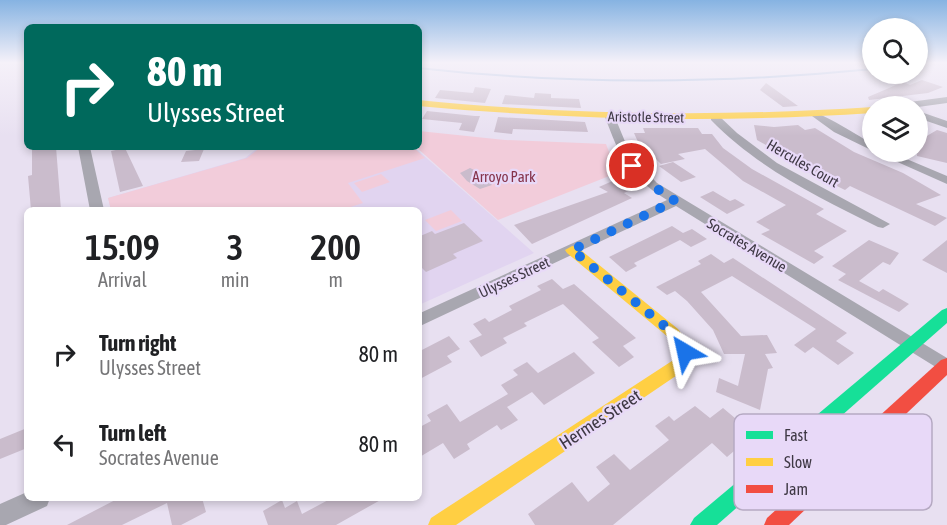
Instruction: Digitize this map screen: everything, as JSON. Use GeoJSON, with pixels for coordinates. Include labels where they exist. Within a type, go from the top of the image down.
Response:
{"type":"FeatureCollection","features":[{"type":"Feature","properties":{"kind":"street"},"geometry":{"type":"LineString","coordinates":[[928,103],[947,100]]}},
{"type":"Feature","properties":{"kind":"street","name":"Aristotle Street"},"geometry":{"type":"LineString","coordinates":[[422,103],[525,113],[610,117],[715,118],[862,111]]}},
{"type":"Feature","properties":{"kind":"street"},"geometry":{"type":"LineString","coordinates":[[816,114],[838,130],[862,142]]}},
{"type":"Feature","properties":{"kind":"street","name":"Socrates Avenue"},"geometry":{"type":"LineString","coordinates":[[610,117],[620,147],[632,166],[653,186],[947,366]]}},
{"type":"Feature","properties":{"kind":"street","name":"Hercules Court"},"geometry":{"type":"LineString","coordinates":[[715,118],[744,147],[763,160],[883,224]]}},
{"type":"Feature","properties":{"kind":"street"},"geometry":{"type":"LineString","coordinates":[[928,118],[947,125]]}},
{"type":"Feature","properties":{"kind":"street"},"geometry":{"type":"LineString","coordinates":[[85,150],[96,207]]}},
{"type":"Feature","properties":{"kind":"street"},"geometry":{"type":"LineString","coordinates":[[905,162],[947,180]]}},
{"type":"Feature","properties":{"kind":"street","name":"Ulysses Street"},"geometry":{"type":"LineString","coordinates":[[422,319],[675,201]]}},
{"type":"Feature","properties":{"kind":"street","name":"Hermes Street"},"geometry":{"type":"LineString","coordinates":[[438,525],[683,362],[685,352],[682,342],[572,250]]}},
{"type":"Feature","properties":{"kind":"street"},"geometry":{"type":"LineString","coordinates":[[832,414],[947,314]]}},
{"type":"Feature","properties":{"kind":"street"},"geometry":{"type":"LineString","coordinates":[[895,414],[947,366]]}},
{"type":"Feature","properties":{"kind":"street"},"geometry":{"type":"LineString","coordinates":[[702,525],[734,498]]}},
{"type":"Feature","properties":{"kind":"street"},"geometry":{"type":"LineString","coordinates":[[0,516],[32,501]]}},
{"type":"Feature","properties":{"kind":"street"},"geometry":{"type":"LineString","coordinates":[[774,525],[790,510]]}},
{"type":"Feature","properties":{"kind":"shaded area"},"geometry":{"type":"Polygon","coordinates":[[[255,150],[417,150],[534,253],[422,304],[422,207],[110,207],[108,198],[245,158],[255,150]]]}},
{"type":"Feature","properties":{"kind":"green space","name":"Arroyo Park"},"geometry":{"type":"Polygon","coordinates":[[[422,131],[505,140],[606,144],[611,157],[622,171],[498,220],[419,150],[422,150],[422,131]]]}},
{"type":"Feature","properties":{"kind":"green space"},"geometry":{"type":"Polygon","coordinates":[[[257,150],[416,150],[425,158],[348,183],[363,203],[350,207],[110,207],[108,198],[247,158],[257,150]]]}},
{"type":"Feature","properties":{"kind":"green space"},"geometry":{"type":"Polygon","coordinates":[[[381,174],[390,182],[362,192],[354,183],[381,174]]]}},
{"type":"Feature","properties":{"kind":"green space"},"geometry":{"type":"Polygon","coordinates":[[[451,210],[462,221],[436,231],[425,220],[451,210]]]}},
{"type":"Feature","properties":{"kind":"building"},"geometry":{"type":"Polygon","coordinates":[[[475,88],[491,89],[485,103],[435,98],[440,90],[473,93],[475,88]]]}},
{"type":"Feature","properties":{"kind":"building"},"geometry":{"type":"Polygon","coordinates":[[[762,88],[772,88],[798,106],[783,107],[760,90],[762,88]]]}},
{"type":"Feature","properties":{"kind":"building"},"geometry":{"type":"Polygon","coordinates":[[[890,88],[942,88],[928,93],[870,96],[890,88]]]}},
{"type":"Feature","properties":{"kind":"building"},"geometry":{"type":"Polygon","coordinates":[[[535,93],[551,94],[551,98],[579,99],[581,108],[502,104],[505,95],[534,98],[535,93]]]}},
{"type":"Feature","properties":{"kind":"building"},"geometry":{"type":"Polygon","coordinates":[[[427,111],[480,116],[474,132],[459,130],[462,123],[422,119],[427,111]]]}},
{"type":"Feature","properties":{"kind":"building"},"geometry":{"type":"Polygon","coordinates":[[[498,117],[585,122],[588,132],[513,129],[512,134],[494,132],[498,117]]]}},
{"type":"Feature","properties":{"kind":"building"},"geometry":{"type":"Polygon","coordinates":[[[754,125],[774,127],[798,125],[805,130],[815,128],[862,155],[862,162],[877,162],[903,173],[941,195],[916,204],[947,218],[935,226],[850,186],[845,190],[802,169],[805,167],[757,140],[754,125]]]}},
{"type":"Feature","properties":{"kind":"building"},"geometry":{"type":"Polygon","coordinates":[[[643,128],[698,128],[702,134],[712,134],[723,148],[752,169],[824,209],[816,214],[847,231],[814,251],[824,257],[814,264],[761,234],[770,230],[756,222],[786,205],[743,181],[705,149],[678,154],[685,159],[661,164],[638,142],[634,133],[645,133],[643,128]]]}},
{"type":"Feature","properties":{"kind":"building"},"geometry":{"type":"Polygon","coordinates":[[[937,130],[947,133],[947,163],[928,159],[928,135],[937,130]]]}},
{"type":"Feature","properties":{"kind":"building"},"geometry":{"type":"Polygon","coordinates":[[[32,150],[56,150],[61,207],[31,207],[28,176],[32,175],[32,150]]]}},
{"type":"Feature","properties":{"kind":"building"},"geometry":{"type":"Polygon","coordinates":[[[126,150],[143,186],[120,192],[111,151],[126,150]]]}},
{"type":"Feature","properties":{"kind":"building"},"geometry":{"type":"Polygon","coordinates":[[[204,150],[199,161],[181,162],[186,151],[204,150]]]}},
{"type":"Feature","properties":{"kind":"building"},"geometry":{"type":"Polygon","coordinates":[[[673,162],[696,177],[681,182],[659,166],[673,162]]]}},
{"type":"Feature","properties":{"kind":"building"},"geometry":{"type":"Polygon","coordinates":[[[470,168],[485,175],[492,185],[480,189],[467,181],[460,173],[470,168]]]}},
{"type":"Feature","properties":{"kind":"building"},"geometry":{"type":"Polygon","coordinates":[[[617,179],[633,189],[624,193],[632,198],[532,244],[514,225],[608,192],[599,187],[617,179]]]}},
{"type":"Feature","properties":{"kind":"building"},"geometry":{"type":"Polygon","coordinates":[[[713,191],[730,201],[735,199],[745,205],[727,214],[700,197],[713,191]]]}},
{"type":"Feature","properties":{"kind":"building"},"geometry":{"type":"Polygon","coordinates":[[[464,223],[483,241],[453,254],[457,258],[426,272],[422,268],[422,235],[432,231],[435,234],[464,223]]]}},
{"type":"Feature","properties":{"kind":"building"},"geometry":{"type":"Polygon","coordinates":[[[672,226],[683,233],[692,229],[707,239],[691,247],[680,240],[634,263],[637,266],[626,272],[609,257],[672,226]]]}},
{"type":"Feature","properties":{"kind":"building"},"geometry":{"type":"Polygon","coordinates":[[[869,240],[899,253],[890,265],[883,262],[859,281],[879,292],[883,289],[909,304],[899,312],[838,280],[846,274],[832,266],[869,240]]]}},
{"type":"Feature","properties":{"kind":"building"},"geometry":{"type":"Polygon","coordinates":[[[947,240],[947,273],[922,260],[947,240]]]}},
{"type":"Feature","properties":{"kind":"building"},"geometry":{"type":"Polygon","coordinates":[[[711,254],[724,263],[733,258],[847,333],[836,341],[854,353],[838,365],[813,347],[805,353],[794,345],[816,329],[732,276],[701,292],[741,336],[767,335],[777,353],[765,354],[773,368],[768,369],[760,410],[716,392],[719,378],[738,386],[745,354],[724,354],[713,330],[687,301],[675,291],[667,295],[656,287],[701,264],[698,261],[711,254]]]}},
{"type":"Feature","properties":{"kind":"building"},"geometry":{"type":"Polygon","coordinates":[[[552,279],[563,289],[574,284],[636,338],[623,346],[634,357],[619,367],[592,342],[599,338],[563,304],[524,323],[527,326],[503,338],[507,343],[481,357],[469,341],[482,335],[473,324],[485,318],[489,322],[512,310],[509,306],[541,290],[537,286],[552,279]]]}},
{"type":"Feature","properties":{"kind":"building"},"geometry":{"type":"Polygon","coordinates":[[[449,336],[460,349],[447,356],[452,362],[422,378],[422,350],[449,336]]]}},
{"type":"Feature","properties":{"kind":"building"},"geometry":{"type":"Polygon","coordinates":[[[574,352],[595,373],[544,405],[532,392],[507,407],[518,420],[501,430],[497,425],[467,444],[470,449],[454,459],[443,443],[422,456],[422,426],[431,421],[427,415],[447,404],[460,422],[508,394],[501,385],[518,375],[513,370],[527,362],[538,373],[574,352]]]}},
{"type":"Feature","properties":{"kind":"building"},"geometry":{"type":"Polygon","coordinates":[[[695,406],[710,418],[723,408],[734,417],[734,451],[727,457],[712,443],[613,525],[535,525],[528,514],[572,482],[588,502],[610,484],[596,467],[614,454],[630,470],[669,440],[655,426],[669,416],[674,421],[695,406]]]}},
{"type":"Feature","properties":{"kind":"building"},"geometry":{"type":"Polygon","coordinates":[[[24,429],[24,449],[0,459],[0,439],[24,429]]]}},
{"type":"Feature","properties":{"kind":"building"},"geometry":{"type":"Polygon","coordinates":[[[113,501],[203,501],[206,512],[181,525],[172,525],[167,503],[122,525],[67,525],[113,501]]]}},
{"type":"Feature","properties":{"kind":"building"},"geometry":{"type":"Polygon","coordinates":[[[280,501],[285,508],[297,501],[302,514],[326,501],[379,501],[336,525],[268,525],[263,511],[280,501]]]}},
{"type":"Feature","properties":{"kind":"traffic: fast"},"geometry":{"type":"LineString","coordinates":[[830,414],[947,314]]}},
{"type":"Feature","properties":{"kind":"traffic: fast"},"geometry":{"type":"LineString","coordinates":[[701,525],[734,497]]}},
{"type":"Feature","properties":{"kind":"traffic: slow"},"geometry":{"type":"LineString","coordinates":[[422,103],[532,113],[646,117],[759,116],[862,111]]}},
{"type":"Feature","properties":{"kind":"traffic: slow"},"geometry":{"type":"LineString","coordinates":[[438,525],[683,362],[682,346],[673,333],[572,250]]}},
{"type":"Feature","properties":{"kind":"traffic: jam"},"geometry":{"type":"LineString","coordinates":[[894,414],[947,365]]}},
{"type":"Feature","properties":{"kind":"traffic: jam"},"geometry":{"type":"LineString","coordinates":[[774,525],[790,510]]}},
{"type":"Feature","properties":{"kind":"route"},"geometry":{"type":"LineString","coordinates":[[632,166],[653,186],[675,201],[572,250],[673,333],[682,342],[685,352]]}}]}
